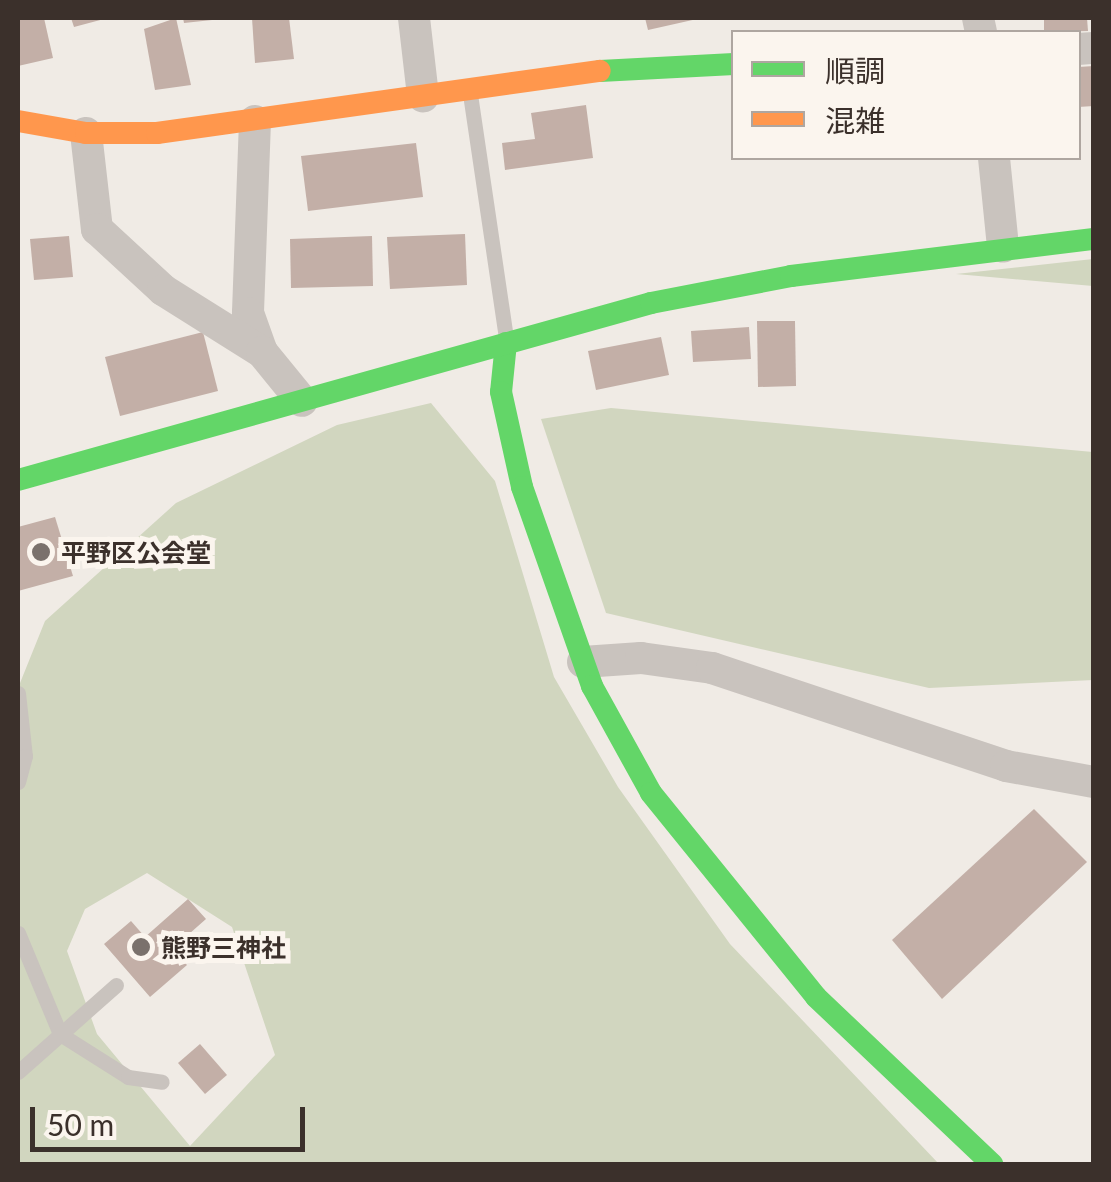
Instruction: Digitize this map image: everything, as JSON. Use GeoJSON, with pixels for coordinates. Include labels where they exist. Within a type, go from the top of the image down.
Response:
{"type":"FeatureCollection","features":[{"type":"Feature","properties":{"kind":"street"},"geometry":{"type":"LineString","coordinates":[[414,18],[423,96]]}},
{"type":"Feature","properties":{"kind":"street"},"geometry":{"type":"LineString","coordinates":[[18,121],[86,133],[157,134],[607,70],[731,64]]}},
{"type":"Feature","properties":{"kind":"street"},"geometry":{"type":"LineString","coordinates":[[255,121],[248,314],[262,352]]}},
{"type":"Feature","properties":{"kind":"street"},"geometry":{"type":"LineString","coordinates":[[86,133],[97,229],[164,290],[262,352],[302,400]]}},
{"type":"Feature","properties":{"kind":"street"},"geometry":{"type":"LineString","coordinates":[[994,160],[1002,246]]}},
{"type":"Feature","properties":{"kind":"street"},"geometry":{"type":"LineString","coordinates":[[18,480],[668,300],[1002,246],[1094,239]]}},
{"type":"Feature","properties":{"kind":"street"},"geometry":{"type":"LineString","coordinates":[[506,343],[502,392],[522,487],[583,662],[650,793],[730,898],[816,997],[992,1164]]}},
{"type":"Feature","properties":{"kind":"street"},"geometry":{"type":"LineString","coordinates":[[583,662],[640,658],[712,668],[1006,766],[1094,782]]}},
{"type":"Feature","properties":{"kind":"lane"},"geometry":{"type":"LineString","coordinates":[[469,90],[506,343]]}},
{"type":"Feature","properties":{"kind":"lane"},"geometry":{"type":"LineString","coordinates":[[18,693],[25,756],[18,782]]}},
{"type":"Feature","properties":{"kind":"lane"},"geometry":{"type":"LineString","coordinates":[[18,933],[60,1034],[128,1077],[162,1082]]}},
{"type":"Feature","properties":{"kind":"lane"},"geometry":{"type":"LineString","coordinates":[[18,1072],[116,985]]}},
{"type":"Feature","properties":{"kind":"green space"},"geometry":{"type":"Polygon","coordinates":[[[1093,259],[1093,286],[956,274],[1093,259]]]}},
{"type":"Feature","properties":{"kind":"green space"},"geometry":{"type":"Polygon","coordinates":[[[431,403],[495,481],[554,677],[618,787],[730,944],[939,1164],[18,1164],[18,688],[45,621],[176,503],[337,425],[431,403]],[[147,873],[85,909],[67,951],[97,1034],[190,1146],[275,1055],[232,927],[147,873]]]}},
{"type":"Feature","properties":{"kind":"green space"},"geometry":{"type":"Polygon","coordinates":[[[611,408],[1093,452],[1093,680],[929,688],[606,613],[541,419],[611,408]]]}},
{"type":"Feature","properties":{"kind":"building"},"geometry":{"type":"Polygon","coordinates":[[[18,18],[44,18],[53,58],[18,66],[18,18]]]}},
{"type":"Feature","properties":{"kind":"building"},"geometry":{"type":"Polygon","coordinates":[[[71,18],[104,18],[104,19],[74,27],[71,18]]]}},
{"type":"Feature","properties":{"kind":"building"},"geometry":{"type":"Polygon","coordinates":[[[176,18],[191,85],[155,90],[144,29],[176,18]]]}},
{"type":"Feature","properties":{"kind":"building"},"geometry":{"type":"Polygon","coordinates":[[[183,18],[212,18],[212,20],[184,23],[183,18]]]}},
{"type":"Feature","properties":{"kind":"building"},"geometry":{"type":"Polygon","coordinates":[[[252,18],[289,18],[294,59],[255,63],[252,18]]]}},
{"type":"Feature","properties":{"kind":"building"},"geometry":{"type":"Polygon","coordinates":[[[645,18],[697,18],[697,19],[648,30],[645,18]]]}},
{"type":"Feature","properties":{"kind":"building"},"geometry":{"type":"Polygon","coordinates":[[[1044,18],[1087,18],[1088,31],[1044,30],[1044,18]]]}},
{"type":"Feature","properties":{"kind":"building"},"geometry":{"type":"Polygon","coordinates":[[[1094,66],[1094,106],[1081,107],[1081,67],[1094,66]]]}},
{"type":"Feature","properties":{"kind":"building"},"geometry":{"type":"Polygon","coordinates":[[[586,105],[593,158],[505,170],[502,143],[535,139],[531,113],[586,105]]]}},
{"type":"Feature","properties":{"kind":"building"},"geometry":{"type":"Polygon","coordinates":[[[416,143],[423,197],[308,211],[301,156],[416,143]]]}},
{"type":"Feature","properties":{"kind":"building"},"geometry":{"type":"Polygon","coordinates":[[[465,234],[467,285],[390,289],[387,237],[465,234]]]}},
{"type":"Feature","properties":{"kind":"building"},"geometry":{"type":"Polygon","coordinates":[[[69,236],[73,277],[34,280],[30,239],[69,236]]]}},
{"type":"Feature","properties":{"kind":"building"},"geometry":{"type":"Polygon","coordinates":[[[372,236],[373,286],[291,288],[290,239],[372,236]]]}},
{"type":"Feature","properties":{"kind":"building"},"geometry":{"type":"Polygon","coordinates":[[[757,321],[795,321],[796,386],[758,387],[757,321]]]}},
{"type":"Feature","properties":{"kind":"building"},"geometry":{"type":"Polygon","coordinates":[[[749,327],[751,359],[693,362],[691,331],[749,327]]]}},
{"type":"Feature","properties":{"kind":"building"},"geometry":{"type":"Polygon","coordinates":[[[203,332],[218,391],[120,416],[105,357],[203,332]]]}},
{"type":"Feature","properties":{"kind":"building"},"geometry":{"type":"Polygon","coordinates":[[[661,337],[669,375],[596,390],[588,351],[661,337]]]}},
{"type":"Feature","properties":{"kind":"building","name":"平野区公会堂"},"geometry":{"type":"Polygon","coordinates":[[[55,517],[73,576],[18,591],[18,527],[55,517]]]}},
{"type":"Feature","properties":{"kind":"building"},"geometry":{"type":"Polygon","coordinates":[[[1034,809],[1087,862],[942,999],[892,940],[1034,809]]]}},
{"type":"Feature","properties":{"kind":"building","name":"熊野三神社"},"geometry":{"type":"Polygon","coordinates":[[[188,899],[206,919],[172,949],[187,965],[150,997],[104,944],[131,921],[145,937],[188,899]]]}},
{"type":"Feature","properties":{"kind":"building"},"geometry":{"type":"Polygon","coordinates":[[[200,1044],[227,1075],[205,1094],[178,1063],[200,1044]]]}},
{"type":"Feature","properties":{"kind":"traffic: fast"},"geometry":{"type":"LineString","coordinates":[[600,71],[731,64]]}},
{"type":"Feature","properties":{"kind":"traffic: fast"},"geometry":{"type":"LineString","coordinates":[[18,480],[651,303],[791,276],[1094,239]]}},
{"type":"Feature","properties":{"kind":"traffic: fast"},"geometry":{"type":"LineString","coordinates":[[506,343],[501,392],[522,487],[592,686],[651,793],[816,997],[992,1164]]}},
{"type":"Feature","properties":{"kind":"traffic: slow"},"geometry":{"type":"LineString","coordinates":[[18,121],[86,133],[157,133],[600,71]]}},
{"type":"Feature","properties":{"kind":"place","name":"平野区公会堂"},"geometry":{"type":"Point","coordinates":[41,552]}},
{"type":"Feature","properties":{"kind":"place","name":"熊野三神社"},"geometry":{"type":"Point","coordinates":[141,947]}}]}
